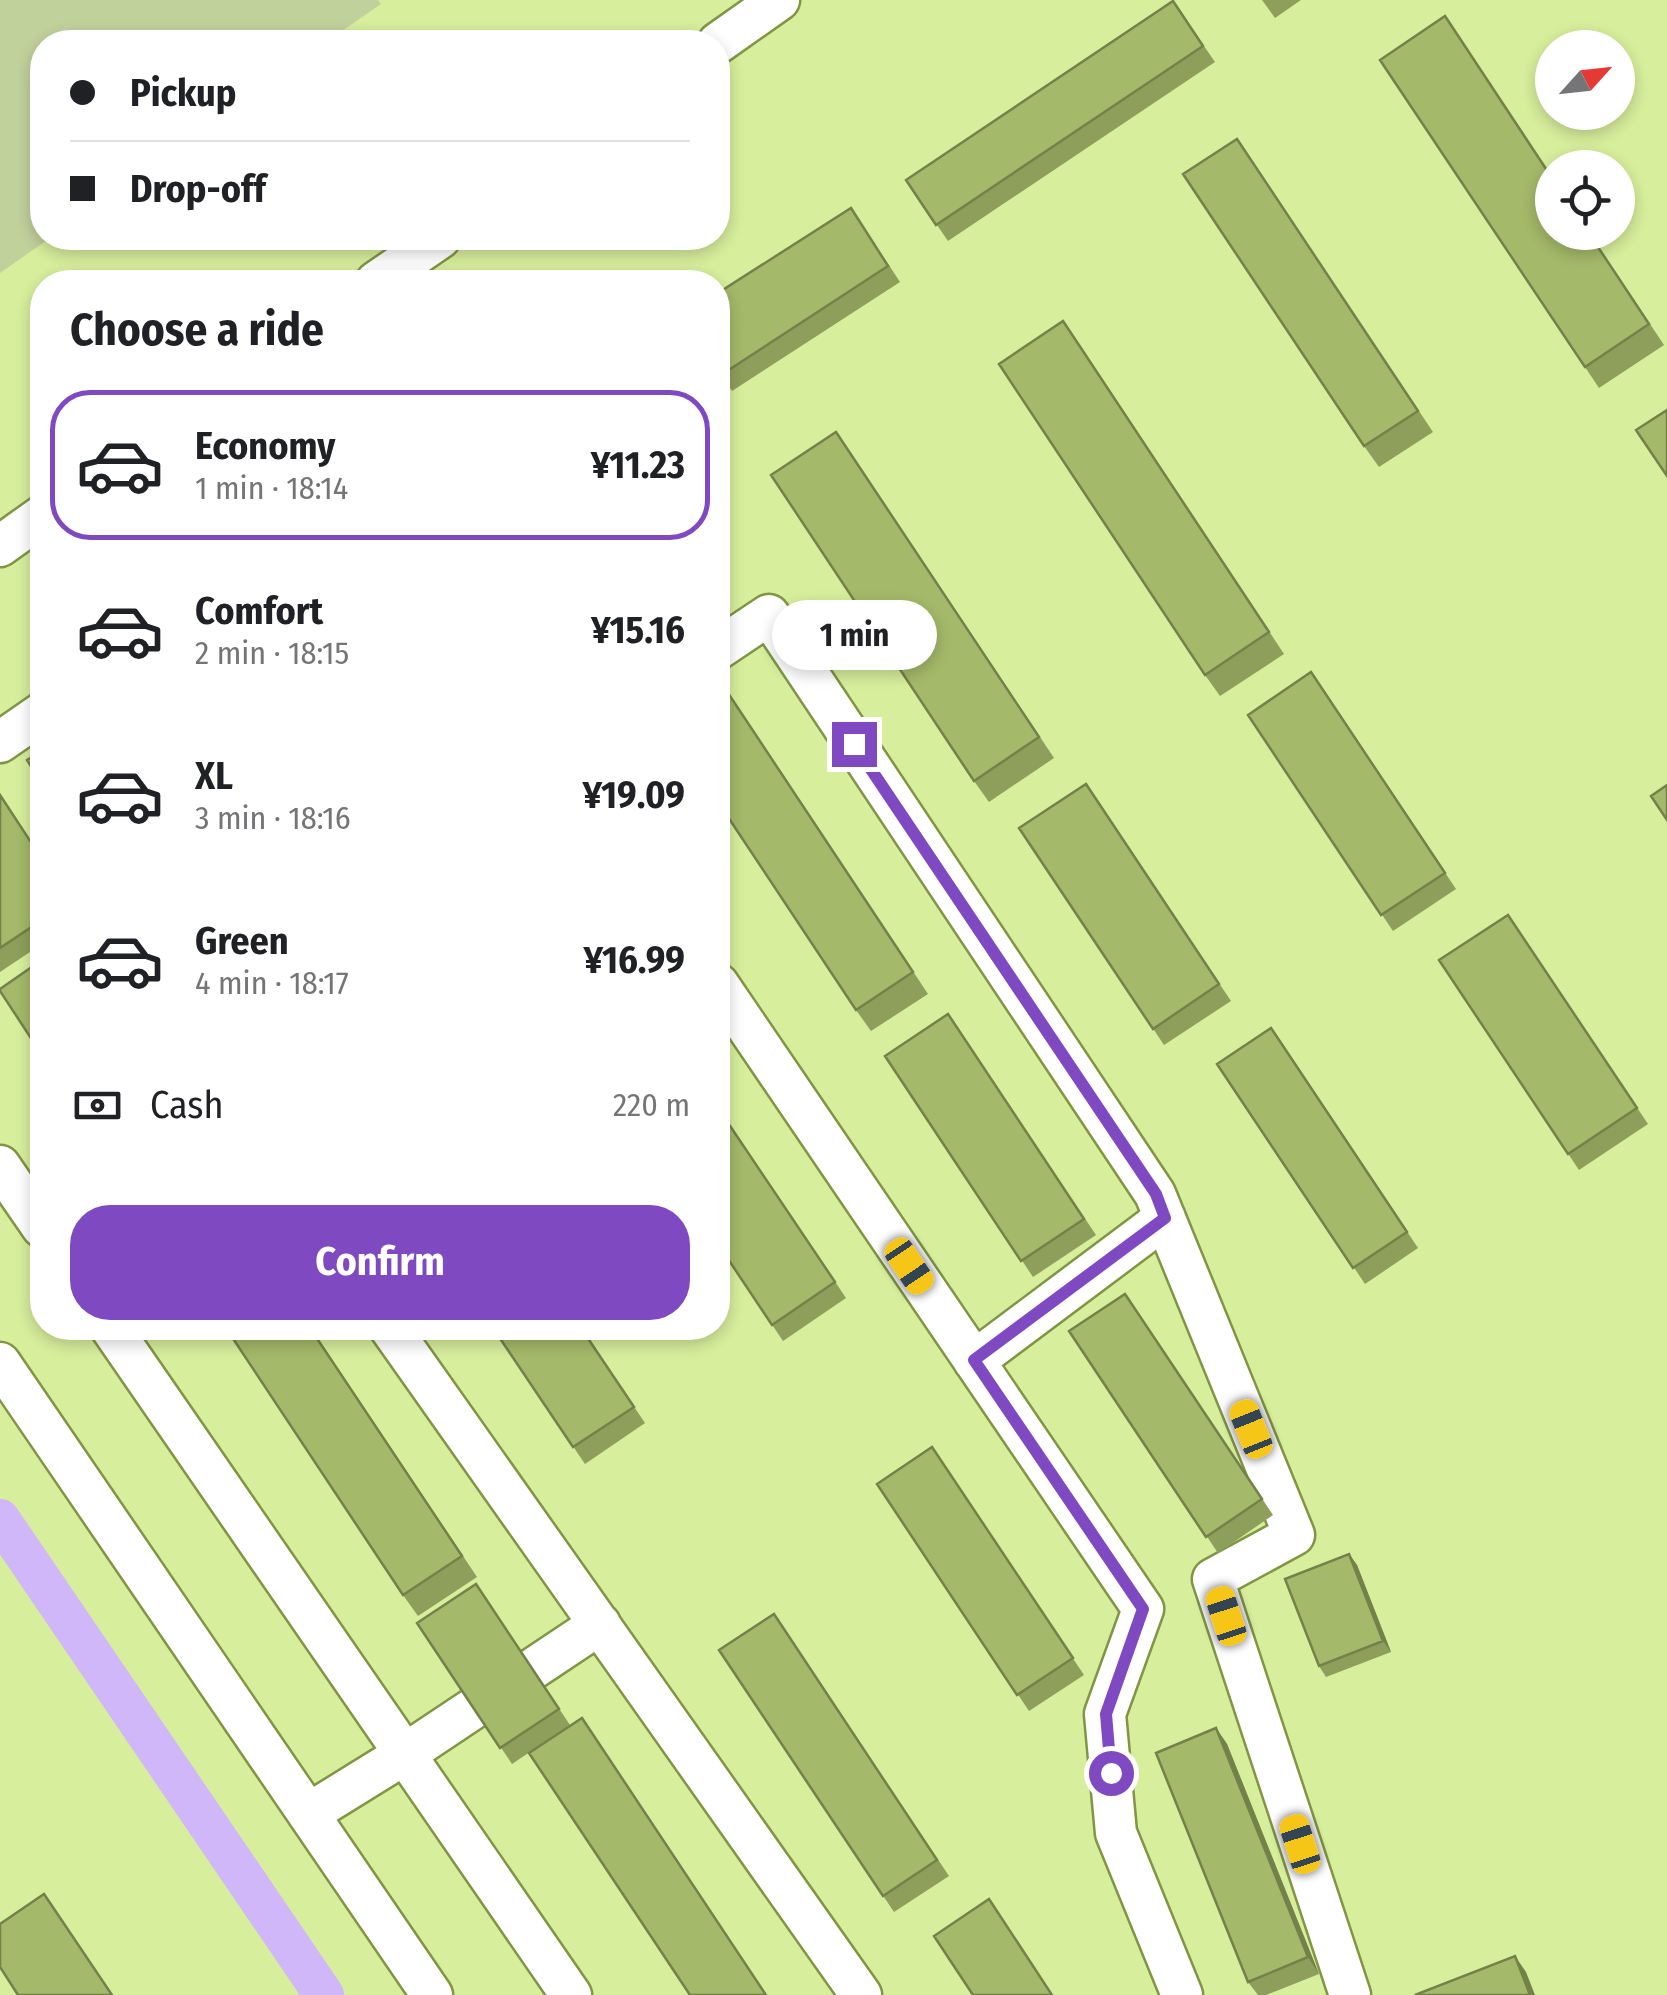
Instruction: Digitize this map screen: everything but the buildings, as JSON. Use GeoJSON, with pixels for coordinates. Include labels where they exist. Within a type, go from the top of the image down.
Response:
{"type":"FeatureCollection","features":[{"type":"Feature","properties":{"kind":"street"},"geometry":{"type":"LineString","coordinates":[[730,35],[779,0]]}},
{"type":"Feature","properties":{"kind":"street"},"geometry":{"type":"LineString","coordinates":[[393,270],[423,250]]}},
{"type":"Feature","properties":{"kind":"street"},"geometry":{"type":"LineString","coordinates":[[0,546],[30,525]]}},
{"type":"Feature","properties":{"kind":"street"},"geometry":{"type":"LineString","coordinates":[[730,642],[769,614],[1156,1194],[1294,1535],[1214,1578],[1350,1995]]}},
{"type":"Feature","properties":{"kind":"street"},"geometry":{"type":"LineString","coordinates":[[0,742],[30,721]]}},
{"type":"Feature","properties":{"kind":"street"},"geometry":{"type":"LineString","coordinates":[[730,1015],[974,1360],[1143,1609],[1106,1714],[1116,1833],[1182,1995]]}},
{"type":"Feature","properties":{"kind":"street"},"geometry":{"type":"LineString","coordinates":[[0,1166],[30,1210]]}},
{"type":"Feature","properties":{"kind":"street"},"geometry":{"type":"LineString","coordinates":[[974,1360],[1165,1218]]}},
{"type":"Feature","properties":{"kind":"street"},"geometry":{"type":"LineString","coordinates":[[120,1340],[571,1995]]}},
{"type":"Feature","properties":{"kind":"street"},"geometry":{"type":"LineString","coordinates":[[399,1340],[861,1995]]}},
{"type":"Feature","properties":{"kind":"street"},"geometry":{"type":"LineString","coordinates":[[0,1363],[432,1995]]}},
{"type":"Feature","properties":{"kind":"street"},"geometry":{"type":"LineString","coordinates":[[308,1814],[600,1624]]}},
{"type":"Feature","properties":{"kind":"green space"},"geometry":{"type":"Polygon","coordinates":[[[0,0],[378,0],[381,4],[343,30],[30,30],[33,250],[0,273],[0,0]]]}},
{"type":"Feature","properties":{"kind":"waterway"},"geometry":{"type":"LineString","coordinates":[[0,1519],[324,1995]]}},
{"type":"Feature","properties":{"kind":"route"},"geometry":{"type":"LineString","coordinates":[[854,744],[1156,1194],[1165,1218],[974,1360],[1143,1609],[1106,1714],[1111,1773]]}}]}
